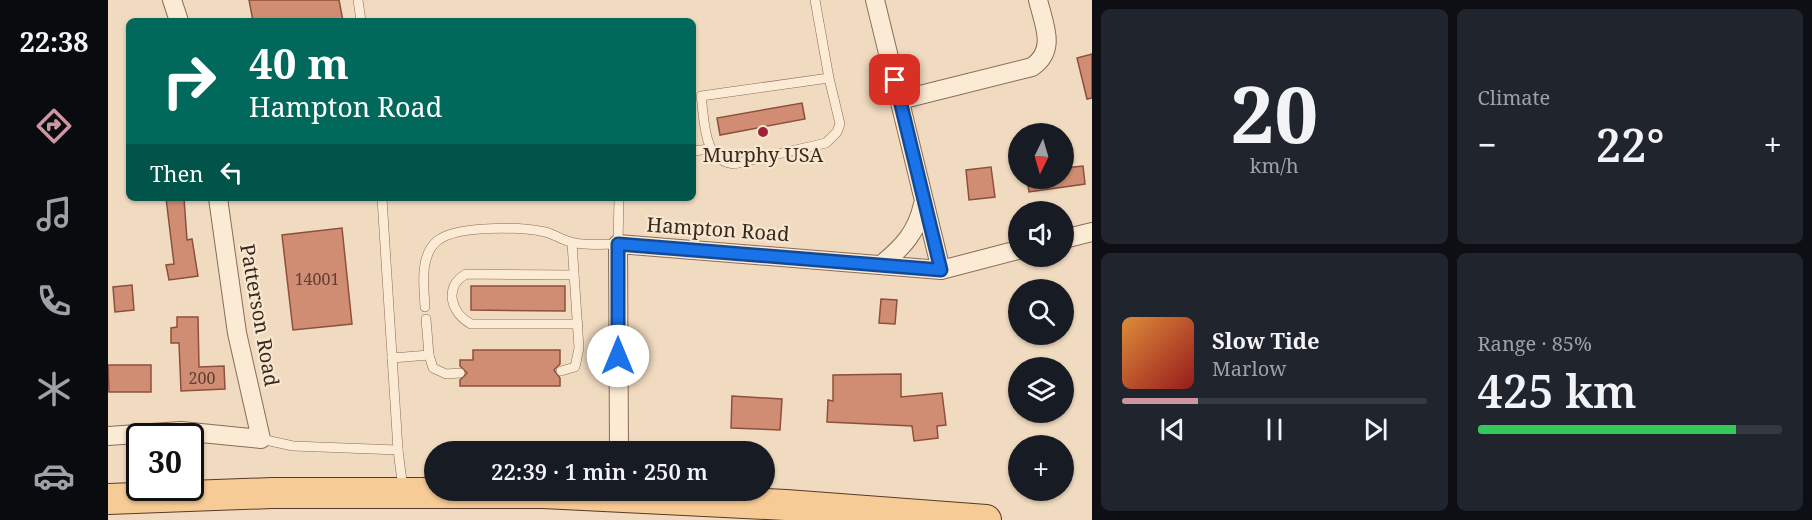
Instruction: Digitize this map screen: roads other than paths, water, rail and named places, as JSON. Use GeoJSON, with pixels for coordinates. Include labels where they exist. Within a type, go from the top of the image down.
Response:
{"type":"FeatureCollection","features":[{"type":"Feature","properties":{"kind":"main road"},"geometry":{"type":"LineString","coordinates":[[108,499],[272,493],[424,492]]}},
{"type":"Feature","properties":{"kind":"main road"},"geometry":{"type":"LineString","coordinates":[[725,501],[986,520]]}},
{"type":"Feature","properties":{"kind":"street"},"geometry":{"type":"LineString","coordinates":[[172,0],[178,18]]}},
{"type":"Feature","properties":{"kind":"street"},"geometry":{"type":"LineString","coordinates":[[875,0],[941,270]]}},
{"type":"Feature","properties":{"kind":"street"},"geometry":{"type":"LineString","coordinates":[[900,100],[1032,67],[1041,60],[1048,42],[1038,0]]}},
{"type":"Feature","properties":{"kind":"street"},"geometry":{"type":"LineString","coordinates":[[881,265],[908,242],[919,225],[924,199]]}},
{"type":"Feature","properties":{"kind":"street","name":"Patterson Road"},"geometry":{"type":"LineString","coordinates":[[218,201],[237,333],[261,439]]}},
{"type":"Feature","properties":{"kind":"street"},"geometry":{"type":"LineString","coordinates":[[1074,236],[1092,232]]}},
{"type":"Feature","properties":{"kind":"street"},"geometry":{"type":"LineString","coordinates":[[618,244],[619,441]]}},
{"type":"Feature","properties":{"kind":"street","name":"Hampton Road"},"geometry":{"type":"LineString","coordinates":[[618,244],[941,270],[1008,253]]}},
{"type":"Feature","properties":{"kind":"street"},"geometry":{"type":"LineString","coordinates":[[108,436],[180,431],[261,439]]}},
{"type":"Feature","properties":{"kind":"lane"},"geometry":{"type":"LineString","coordinates":[[358,0],[361,18]]}},
{"type":"Feature","properties":{"kind":"lane"},"geometry":{"type":"LineString","coordinates":[[815,0],[840,124],[837,132],[826,143],[734,164],[722,163],[709,149],[701,96],[829,78]]}},
{"type":"Feature","properties":{"kind":"lane"},"geometry":{"type":"LineString","coordinates":[[696,151],[709,149]]}},
{"type":"Feature","properties":{"kind":"lane"},"geometry":{"type":"LineString","coordinates":[[382,201],[398,450],[404,492]]}},
{"type":"Feature","properties":{"kind":"lane"},"geometry":{"type":"LineString","coordinates":[[425,307],[423,278],[426,259],[436,242],[463,229],[546,232],[572,243],[618,244],[619,201]]}},
{"type":"Feature","properties":{"kind":"lane"},"geometry":{"type":"LineString","coordinates":[[561,371],[575,366],[578,361],[578,324],[572,243]]}},
{"type":"Feature","properties":{"kind":"lane"},"geometry":{"type":"LineString","coordinates":[[574,275],[466,274],[458,278],[451,298],[457,315],[471,324],[578,324]]}},
{"type":"Feature","properties":{"kind":"lane"},"geometry":{"type":"LineString","coordinates":[[426,319],[429,356],[437,371],[460,373]]}},
{"type":"Feature","properties":{"kind":"lane"},"geometry":{"type":"LineString","coordinates":[[392,358],[429,356]]}},
{"type":"Feature","properties":{"kind":"lane"},"geometry":{"type":"LineString","coordinates":[[261,439],[293,446],[398,450]]}},
{"type":"Feature","properties":{"kind":"place","name":"Murphy USA"},"geometry":{"type":"Point","coordinates":[763,132]}}]}
